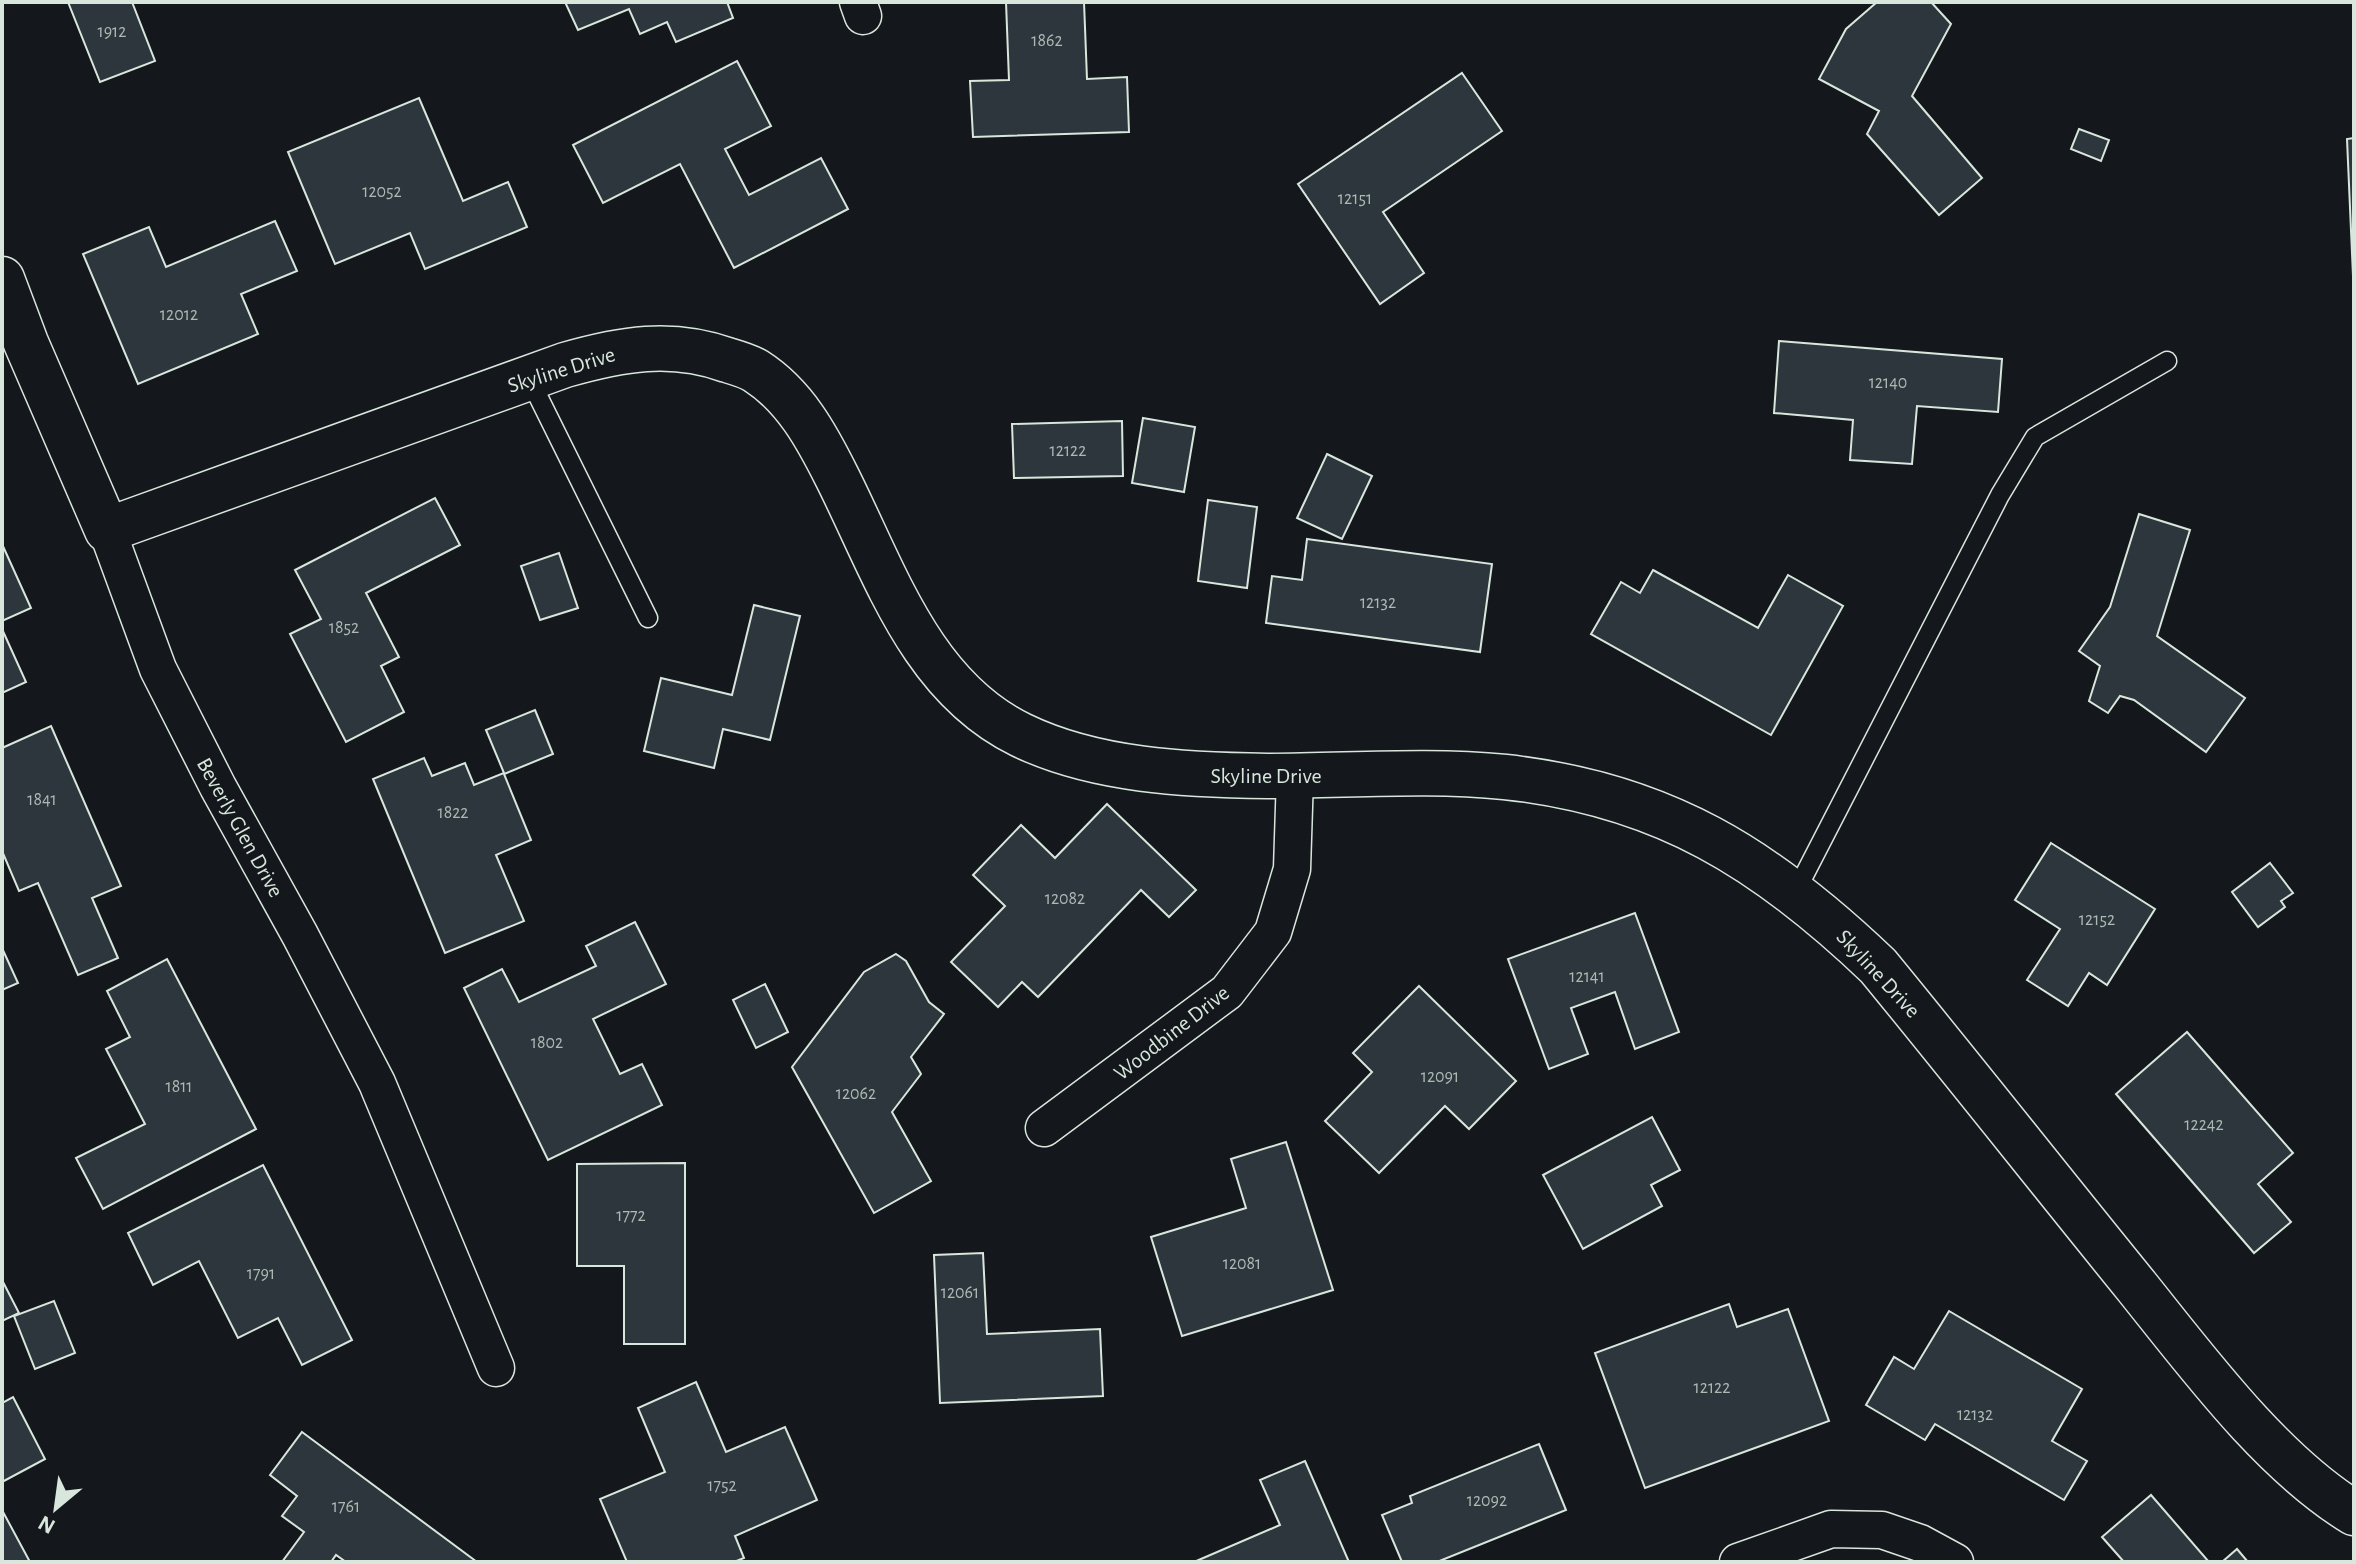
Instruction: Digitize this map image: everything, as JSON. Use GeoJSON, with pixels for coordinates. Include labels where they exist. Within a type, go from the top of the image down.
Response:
{"type":"FeatureCollection","features":[{"type":"Feature","properties":{"kind":"street","name":"Beverly Glen Drive"},"geometry":{"type":"LineString","coordinates":[[2,279],[14,349],[107,530],[158,669],[377,1083],[496,1368]]}},
{"type":"Feature","properties":{"kind":"street","name":"Skyline Drive"},"geometry":{"type":"LineString","coordinates":[[107,530],[614,350],[664,347],[712,354],[754,369],[787,397],[817,438],[906,620],[943,673],[980,710],[1021,735],[1087,757],[1207,775],[1425,774],[1505,777],[1580,790],[1646,809],[1712,838],[1772,874],[1827,917],[1878,966],[2263,1438],[2299,1472],[2354,1513]]}},
{"type":"Feature","properties":{"kind":"street","name":"Woodbine Drive"},"geometry":{"type":"LineString","coordinates":[[1044,1128],[1227,992],[1273,932],[1292,869],[1295,776]]}},
{"type":"Feature","properties":{"kind":"street"},"geometry":{"type":"LineString","coordinates":[[1738,1562],[1831,1529],[1882,1530],[1920,1543],[1955,1562]]}},
{"type":"Feature","properties":{"kind":"lane"},"geometry":{"type":"LineString","coordinates":[[1795,893],[2000,495],[2035,437],[2167,361]]}},
{"type":"Feature","properties":{"kind":"lane"},"geometry":{"type":"LineString","coordinates":[[529,378],[648,618]]}},
{"type":"Feature","properties":{"kind":"building"},"geometry":{"type":"Polygon","coordinates":[[[68,2],[132,2],[155,61],[100,82],[68,2]]]}},
{"type":"Feature","properties":{"kind":"building"},"geometry":{"type":"Polygon","coordinates":[[[565,2],[727,2],[733,18],[676,42],[667,22],[640,34],[629,9],[578,30],[565,2]]]}},
{"type":"Feature","properties":{"kind":"building"},"geometry":{"type":"Polygon","coordinates":[[[1006,2],[1084,2],[1087,79],[1127,77],[1129,132],[973,137],[970,81],[1009,80],[1006,2]]]}},
{"type":"Feature","properties":{"kind":"building"},"geometry":{"type":"Polygon","coordinates":[[[1877,2],[1931,2],[1951,24],[1912,96],[1982,178],[1939,215],[1867,134],[1879,111],[1819,79],[1846,29],[1877,2]]]}},
{"type":"Feature","properties":{"kind":"building"},"geometry":{"type":"Polygon","coordinates":[[[737,61],[771,126],[725,149],[749,195],[821,158],[848,209],[734,268],[680,164],[603,203],[573,145],[737,61]]]}},
{"type":"Feature","properties":{"kind":"building"},"geometry":{"type":"Polygon","coordinates":[[[1462,73],[1502,131],[1383,212],[1424,273],[1380,304],[1298,184],[1462,73]]]}},
{"type":"Feature","properties":{"kind":"building"},"geometry":{"type":"Polygon","coordinates":[[[419,98],[463,201],[508,182],[527,227],[425,269],[410,233],[335,264],[288,152],[419,98]]]}},
{"type":"Feature","properties":{"kind":"building"},"geometry":{"type":"Polygon","coordinates":[[[2079,129],[2109,140],[2101,161],[2071,149],[2079,129]]]}},
{"type":"Feature","properties":{"kind":"building"},"geometry":{"type":"Polygon","coordinates":[[[2354,138],[2354,299],[2347,139],[2354,138]]]}},
{"type":"Feature","properties":{"kind":"building"},"geometry":{"type":"Polygon","coordinates":[[[275,221],[297,271],[241,294],[258,334],[138,384],[83,254],[149,227],[166,267],[275,221]]]}},
{"type":"Feature","properties":{"kind":"building"},"geometry":{"type":"Polygon","coordinates":[[[1779,341],[2002,359],[1998,412],[1917,406],[1912,464],[1850,460],[1853,420],[1774,413],[1779,341]]]}},
{"type":"Feature","properties":{"kind":"building"},"geometry":{"type":"Polygon","coordinates":[[[1143,418],[1195,427],[1184,492],[1132,483],[1143,418]]]}},
{"type":"Feature","properties":{"kind":"building"},"geometry":{"type":"Polygon","coordinates":[[[1122,421],[1123,476],[1014,478],[1012,424],[1122,421]]]}},
{"type":"Feature","properties":{"kind":"building"},"geometry":{"type":"Polygon","coordinates":[[[1327,454],[1372,476],[1342,539],[1297,518],[1327,454]]]}},
{"type":"Feature","properties":{"kind":"building"},"geometry":{"type":"Polygon","coordinates":[[[435,498],[460,545],[366,593],[399,657],[381,666],[404,712],[346,742],[290,634],[321,619],[295,570],[435,498]]]}},
{"type":"Feature","properties":{"kind":"building"},"geometry":{"type":"Polygon","coordinates":[[[1208,500],[1257,507],[1247,588],[1198,581],[1208,500]]]}},
{"type":"Feature","properties":{"kind":"building"},"geometry":{"type":"Polygon","coordinates":[[[2139,514],[2190,530],[2157,636],[2245,698],[2206,752],[2134,700],[2120,696],[2108,713],[2089,701],[2100,666],[2079,651],[2110,607],[2139,514]]]}},
{"type":"Feature","properties":{"kind":"building"},"geometry":{"type":"Polygon","coordinates":[[[1307,539],[1492,564],[1480,652],[1266,623],[1272,576],[1302,580],[1307,539]]]}},
{"type":"Feature","properties":{"kind":"building"},"geometry":{"type":"Polygon","coordinates":[[[2,544],[31,608],[2,621],[2,544]]]}},
{"type":"Feature","properties":{"kind":"building"},"geometry":{"type":"Polygon","coordinates":[[[559,553],[578,608],[540,620],[521,566],[559,553]]]}},
{"type":"Feature","properties":{"kind":"building"},"geometry":{"type":"Polygon","coordinates":[[[1653,570],[1758,628],[1788,575],[1843,606],[1771,735],[1591,634],[1621,582],[1640,593],[1653,570]]]}},
{"type":"Feature","properties":{"kind":"building"},"geometry":{"type":"Polygon","coordinates":[[[754,605],[800,616],[770,740],[723,729],[714,768],[644,751],[661,678],[732,695],[754,605]]]}},
{"type":"Feature","properties":{"kind":"building"},"geometry":{"type":"Polygon","coordinates":[[[2,629],[26,682],[2,693],[2,629]]]}},
{"type":"Feature","properties":{"kind":"building"},"geometry":{"type":"Polygon","coordinates":[[[535,710],[553,754],[504,774],[531,840],[496,855],[524,921],[445,953],[373,779],[424,758],[432,776],[465,763],[474,785],[504,773],[486,730],[535,710]]]}},
{"type":"Feature","properties":{"kind":"building"},"geometry":{"type":"Polygon","coordinates":[[[51,726],[121,886],[92,898],[118,958],[78,975],[38,883],[19,891],[2,851],[2,748],[51,726]]]}},
{"type":"Feature","properties":{"kind":"building"},"geometry":{"type":"Polygon","coordinates":[[[1107,804],[1196,890],[1169,917],[1141,890],[1038,997],[1022,982],[998,1007],[951,962],[1005,906],[973,875],[1021,825],[1055,858],[1107,804]]]}},
{"type":"Feature","properties":{"kind":"building"},"geometry":{"type":"Polygon","coordinates":[[[2051,843],[2155,909],[2107,985],[2089,973],[2068,1006],[2027,980],[2060,929],[2015,900],[2051,843]]]}},
{"type":"Feature","properties":{"kind":"building"},"geometry":{"type":"Polygon","coordinates":[[[2270,863],[2293,893],[2281,901],[2285,907],[2258,927],[2232,892],[2270,863]]]}},
{"type":"Feature","properties":{"kind":"building"},"geometry":{"type":"Polygon","coordinates":[[[1635,913],[1679,1032],[1635,1049],[1615,992],[1571,1008],[1588,1054],[1549,1069],[1508,959],[1635,913]]]}},
{"type":"Feature","properties":{"kind":"building"},"geometry":{"type":"Polygon","coordinates":[[[635,922],[666,984],[593,1019],[620,1074],[642,1064],[662,1105],[548,1160],[464,988],[502,969],[519,1002],[596,966],[586,946],[635,922]]]}},
{"type":"Feature","properties":{"kind":"building"},"geometry":{"type":"Polygon","coordinates":[[[2,948],[18,983],[2,990],[2,948]]]}},
{"type":"Feature","properties":{"kind":"building"},"geometry":{"type":"Polygon","coordinates":[[[896,954],[906,961],[929,1002],[944,1014],[911,1057],[921,1074],[892,1112],[931,1181],[874,1213],[792,1067],[864,972],[896,954]]]}},
{"type":"Feature","properties":{"kind":"building"},"geometry":{"type":"Polygon","coordinates":[[[167,959],[256,1129],[103,1209],[76,1158],[145,1124],[106,1049],[130,1037],[107,991],[167,959]]]}},
{"type":"Feature","properties":{"kind":"building"},"geometry":{"type":"Polygon","coordinates":[[[765,984],[788,1032],[756,1048],[733,1000],[765,984]]]}},
{"type":"Feature","properties":{"kind":"building"},"geometry":{"type":"Polygon","coordinates":[[[1419,986],[1516,1081],[1469,1129],[1445,1106],[1379,1173],[1325,1121],[1372,1072],[1353,1053],[1419,986]]]}},
{"type":"Feature","properties":{"kind":"building"},"geometry":{"type":"Polygon","coordinates":[[[2187,1032],[2293,1153],[2258,1184],[2291,1222],[2254,1253],[2116,1094],[2187,1032]]]}},
{"type":"Feature","properties":{"kind":"building"},"geometry":{"type":"Polygon","coordinates":[[[1652,1117],[1680,1170],[1651,1185],[1662,1206],[1583,1249],[1543,1175],[1652,1117]]]}},
{"type":"Feature","properties":{"kind":"building"},"geometry":{"type":"Polygon","coordinates":[[[1286,1142],[1333,1290],[1182,1336],[1151,1237],[1246,1208],[1231,1159],[1286,1142]]]}},
{"type":"Feature","properties":{"kind":"building"},"geometry":{"type":"Polygon","coordinates":[[[685,1163],[685,1344],[624,1344],[624,1266],[577,1266],[577,1164],[685,1163]]]}},
{"type":"Feature","properties":{"kind":"building"},"geometry":{"type":"Polygon","coordinates":[[[263,1165],[352,1340],[302,1365],[278,1318],[238,1338],[199,1261],[153,1285],[128,1233],[263,1165]]]}},
{"type":"Feature","properties":{"kind":"building"},"geometry":{"type":"Polygon","coordinates":[[[983,1253],[987,1334],[1100,1329],[1103,1396],[940,1403],[934,1255],[983,1253]]]}},
{"type":"Feature","properties":{"kind":"building"},"geometry":{"type":"Polygon","coordinates":[[[2,1280],[19,1313],[2,1321],[2,1280]]]}},
{"type":"Feature","properties":{"kind":"building"},"geometry":{"type":"Polygon","coordinates":[[[54,1301],[75,1353],[35,1369],[14,1316],[54,1301]]]}},
{"type":"Feature","properties":{"kind":"building"},"geometry":{"type":"Polygon","coordinates":[[[1729,1304],[1737,1327],[1788,1309],[1829,1421],[1645,1488],[1595,1353],[1729,1304]]]}},
{"type":"Feature","properties":{"kind":"building"},"geometry":{"type":"Polygon","coordinates":[[[1949,1311],[2082,1389],[2052,1441],[2087,1461],[2064,1500],[1935,1424],[1925,1440],[1866,1405],[1894,1357],[1914,1369],[1949,1311]]]}},
{"type":"Feature","properties":{"kind":"building"},"geometry":{"type":"Polygon","coordinates":[[[696,1382],[726,1452],[785,1427],[817,1500],[735,1536],[744,1558],[734,1562],[627,1562],[600,1499],[665,1472],[638,1408],[696,1382]]]}},
{"type":"Feature","properties":{"kind":"building"},"geometry":{"type":"Polygon","coordinates":[[[13,1397],[45,1459],[2,1482],[2,1403],[13,1397]]]}},
{"type":"Feature","properties":{"kind":"building"},"geometry":{"type":"Polygon","coordinates":[[[302,1432],[477,1562],[346,1562],[336,1555],[331,1562],[282,1562],[304,1532],[282,1516],[297,1496],[270,1475],[302,1432]]]}},
{"type":"Feature","properties":{"kind":"building"},"geometry":{"type":"Polygon","coordinates":[[[1539,1444],[1566,1510],[1437,1562],[1402,1562],[1382,1515],[1412,1503],[1410,1496],[1539,1444]]]}},
{"type":"Feature","properties":{"kind":"building"},"geometry":{"type":"Polygon","coordinates":[[[1305,1461],[1349,1562],[1194,1562],[1280,1525],[1260,1480],[1305,1461]]]}},
{"type":"Feature","properties":{"kind":"building"},"geometry":{"type":"Polygon","coordinates":[[[2151,1495],[2209,1562],[2124,1562],[2102,1537],[2151,1495]]]}},
{"type":"Feature","properties":{"kind":"building"},"geometry":{"type":"Polygon","coordinates":[[[2,1510],[30,1562],[2,1562],[2,1510]]]}},
{"type":"Feature","properties":{"kind":"building"},"geometry":{"type":"Polygon","coordinates":[[[2237,1549],[2248,1562],[2222,1562],[2237,1549]]]}}]}
